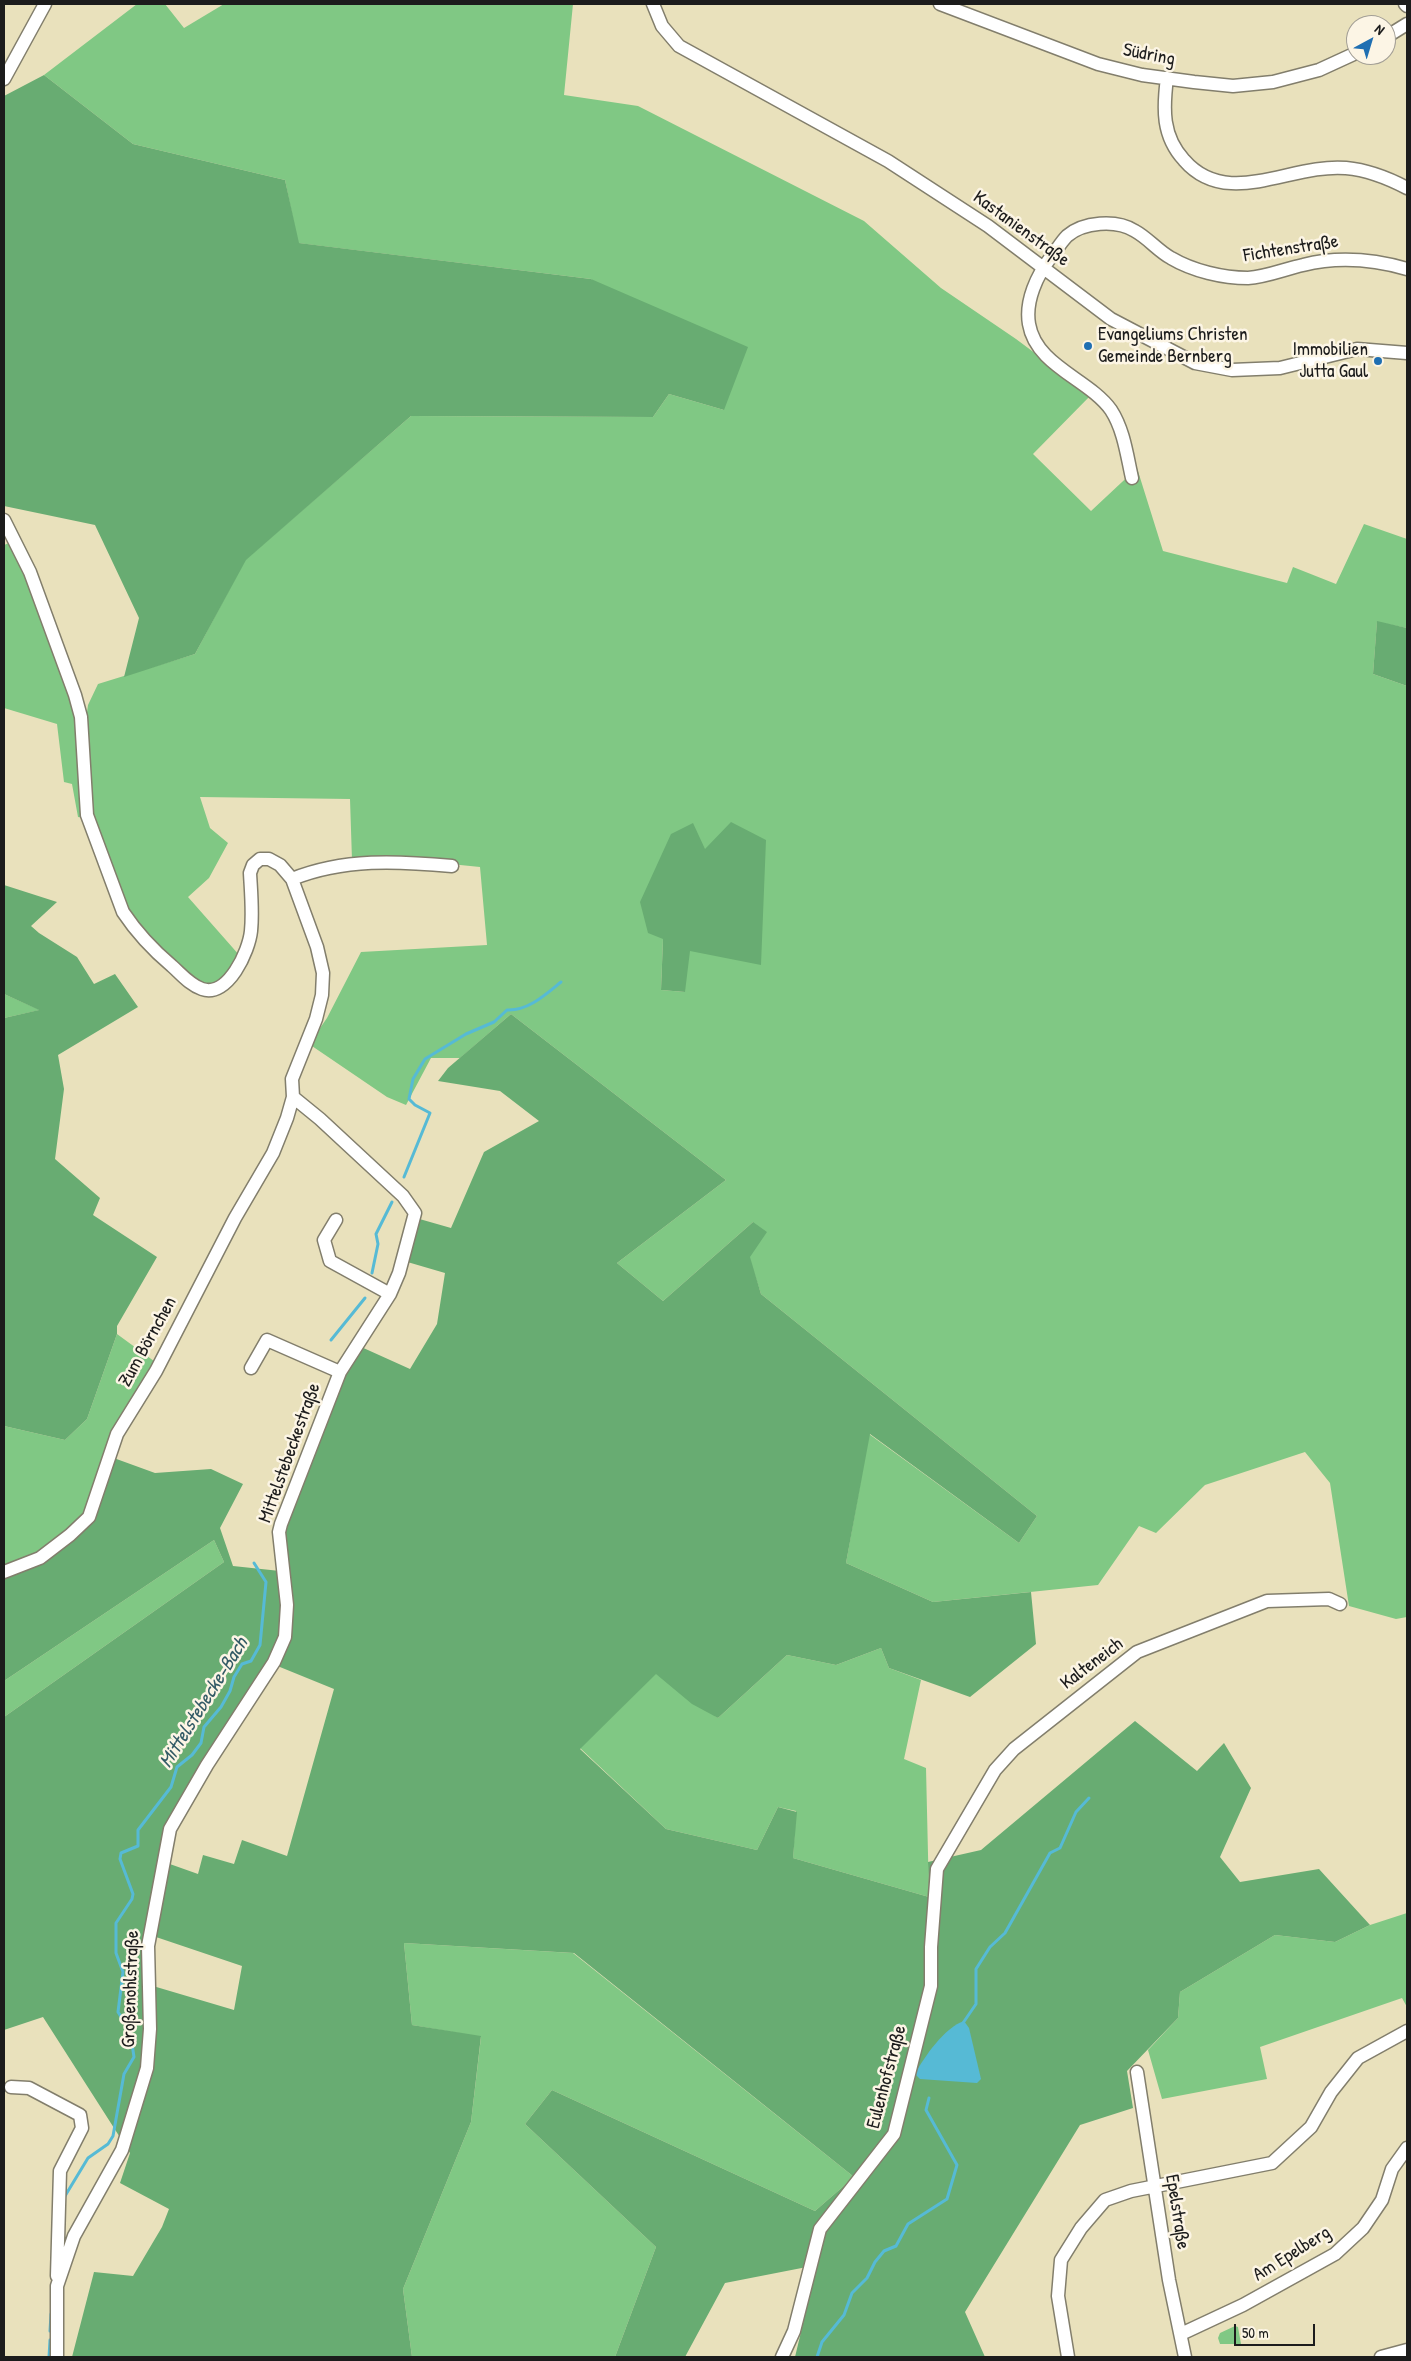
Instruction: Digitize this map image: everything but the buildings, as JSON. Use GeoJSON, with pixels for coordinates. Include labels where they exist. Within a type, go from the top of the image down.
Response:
{"type":"FeatureCollection","features":[{"type":"Feature","properties":{"kind":"street"},"geometry":{"type":"LineString","coordinates":[[4,79],[45,4]]}},
{"type":"Feature","properties":{"kind":"street","name":"Kastanienstraße"},"geometry":{"type":"LineString","coordinates":[[653,4],[662,26],[678,46],[888,161],[988,226],[1044,266],[1111,319],[1195,363],[1232,370],[1280,368],[1357,349],[1407,353]]}},
{"type":"Feature","properties":{"kind":"street","name":"Südring"},"geometry":{"type":"LineString","coordinates":[[940,4],[1098,64],[1167,78],[1233,86],[1273,82],[1319,70],[1346,58]]}},
{"type":"Feature","properties":{"kind":"street"},"geometry":{"type":"LineString","coordinates":[[1396,31],[1407,24]]}},
{"type":"Feature","properties":{"kind":"street"},"geometry":{"type":"LineString","coordinates":[[1167,78],[1164,122],[1173,148],[1193,172],[1217,182],[1238,184],[1259,183],[1312,169],[1346,168],[1383,176],[1407,188]]}},
{"type":"Feature","properties":{"kind":"street","name":"Fichtenstraße"},"geometry":{"type":"LineString","coordinates":[[1132,478],[1119,423],[1110,409],[1096,394],[1052,361],[1036,343],[1029,324],[1030,302],[1035,283],[1044,266],[1067,236],[1087,225],[1110,224],[1134,230],[1171,258],[1192,267],[1218,275],[1248,278],[1328,260],[1356,259],[1383,262],[1407,269]]}},
{"type":"Feature","properties":{"kind":"street"},"geometry":{"type":"LineString","coordinates":[[4,520],[30,572],[75,695],[81,717],[87,815],[123,912],[151,948],[194,986],[205,990],[216,989],[227,982],[237,969],[251,933],[250,873],[253,865],[260,859],[270,859],[280,865],[292,879],[317,947],[322,973],[322,995],[316,1019],[292,1079],[293,1097]]}},
{"type":"Feature","properties":{"kind":"street"},"geometry":{"type":"LineString","coordinates":[[292,879],[352,863],[411,863],[452,866]]}},
{"type":"Feature","properties":{"kind":"street","name":"Mittelstebeckestraße"},"geometry":{"type":"LineString","coordinates":[[285,1637],[286,1606],[279,1532],[340,1372],[390,1294],[399,1273],[415,1213],[402,1196],[320,1119],[293,1097]]}},
{"type":"Feature","properties":{"kind":"street","name":"Zum Börnchen"},"geometry":{"type":"LineString","coordinates":[[4,1572],[40,1558],[70,1535],[89,1516],[117,1434],[156,1371],[234,1218],[273,1153],[288,1118],[293,1097]]}},
{"type":"Feature","properties":{"kind":"street"},"geometry":{"type":"LineString","coordinates":[[336,1220],[324,1240],[330,1260],[390,1294]]}},
{"type":"Feature","properties":{"kind":"street","name":"Mittelstebeckestraße"},"geometry":{"type":"LineString","coordinates":[[251,1368],[267,1340],[340,1372]]}},
{"type":"Feature","properties":{"kind":"street","name":"Kalteneich"},"geometry":{"type":"LineString","coordinates":[[937,1869],[995,1770],[1014,1749],[1137,1652],[1267,1601],[1329,1599],[1340,1604]]}},
{"type":"Feature","properties":{"kind":"street","name":"Großenohlstraße"},"geometry":{"type":"LineString","coordinates":[[57,2357],[57,2286],[74,2236],[122,2150],[147,2068],[150,2029],[148,1946],[170,1830],[207,1765],[274,1662],[285,1637]]}},
{"type":"Feature","properties":{"kind":"street","name":"Eulenhofstraße"},"geometry":{"type":"LineString","coordinates":[[782,2357],[794,2331],[820,2229],[894,2134],[931,1986],[931,1947],[937,1869]]}},
{"type":"Feature","properties":{"kind":"street"},"geometry":{"type":"LineString","coordinates":[[1068,2357],[1058,2296],[1061,2260],[1081,2228],[1105,2200],[1131,2191],[1272,2163],[1311,2127],[1331,2092],[1358,2058],[1407,2031]]}},
{"type":"Feature","properties":{"kind":"street","name":"Epelstraße"},"geometry":{"type":"LineString","coordinates":[[1137,2072],[1153,2187],[1185,2357]]}},
{"type":"Feature","properties":{"kind":"street"},"geometry":{"type":"LineString","coordinates":[[11,2087],[29,2088],[80,2115],[82,2128],[60,2171],[56,2245],[57,2286]]}},
{"type":"Feature","properties":{"kind":"street","name":"Am Epelberg"},"geometry":{"type":"LineString","coordinates":[[1181,2334],[1251,2301],[1335,2254],[1363,2228],[1382,2200],[1392,2169],[1407,2148]]}},
{"type":"Feature","properties":{"kind":"street"},"geometry":{"type":"LineString","coordinates":[[1381,2357],[1407,2350]]}},
{"type":"Feature","properties":{"kind":"green space"},"geometry":{"type":"Polygon","coordinates":[[[137,4],[165,4],[184,28],[224,4],[573,4],[564,95],[638,106],[864,221],[941,288],[1016,339],[1091,395],[1033,454],[1091,511],[1137,468],[1163,551],[1287,583],[1293,567],[1336,584],[1364,524],[1407,539],[1407,628],[1377,622],[1373,674],[1407,686],[1407,1617],[1396,1619],[1349,1606],[1330,1483],[1305,1452],[1205,1485],[1156,1533],[1139,1526],[1098,1585],[933,1602],[846,1563],[869,1434],[1019,1543],[1037,1516],[761,1294],[749,1257],[753,1222],[663,1301],[617,1263],[726,1180],[511,1014],[460,1058],[431,1058],[406,1105],[387,1097],[309,1044],[327,1018],[361,952],[487,945],[480,867],[411,860],[352,860],[350,799],[200,797],[210,828],[228,843],[209,878],[188,897],[240,956],[224,980],[214,985],[199,982],[148,940],[127,912],[92,816],[85,726],[88,705],[98,684],[195,654],[245,560],[411,416],[653,417],[669,394],[724,410],[591,279],[298,243],[285,180],[133,144],[44,75],[137,4]],[[663,939],[661,990],[685,992],[663,939]]]}},
{"type":"Feature","properties":{"kind":"green space"},"geometry":{"type":"Polygon","coordinates":[[[44,75],[133,144],[285,180],[299,243],[591,279],[748,347],[724,410],[669,394],[653,417],[411,416],[246,560],[195,654],[124,677],[139,618],[95,525],[4,506],[4,96],[44,75]]]}},
{"type":"Feature","properties":{"kind":"green space"},"geometry":{"type":"Polygon","coordinates":[[[12,542],[72,694],[84,818],[78,817],[72,784],[64,782],[57,724],[4,708],[4,545],[12,542]]]}},
{"type":"Feature","properties":{"kind":"green space"},"geometry":{"type":"Polygon","coordinates":[[[1377,621],[1407,628],[1407,686],[1373,674],[1377,621]]]}},
{"type":"Feature","properties":{"kind":"green space"},"geometry":{"type":"Polygon","coordinates":[[[731,822],[766,840],[761,965],[690,951],[685,992],[661,990],[663,939],[648,933],[640,902],[671,834],[693,823],[705,849],[731,822]]]}},
{"type":"Feature","properties":{"kind":"green space"},"geometry":{"type":"Polygon","coordinates":[[[4,885],[57,902],[31,926],[77,957],[94,984],[115,974],[138,1007],[58,1055],[64,1089],[55,1159],[100,1198],[93,1215],[157,1257],[117,1326],[117,1334],[87,1419],[65,1440],[4,1426],[4,1018],[39,1010],[4,994],[4,885]]]}},
{"type":"Feature","properties":{"kind":"green space"},"geometry":{"type":"Polygon","coordinates":[[[4,994],[40,1010],[4,1018],[4,994]]]}},
{"type":"Feature","properties":{"kind":"green space"},"geometry":{"type":"Polygon","coordinates":[[[511,1014],[726,1180],[617,1263],[663,1301],[753,1222],[767,1232],[750,1257],[761,1294],[1037,1516],[1019,1543],[870,1434],[846,1563],[933,1602],[1031,1592],[1036,1644],[970,1697],[889,1668],[881,1648],[836,1665],[787,1655],[718,1718],[692,1704],[656,1674],[580,1749],[666,1829],[757,1850],[778,1807],[797,1812],[793,1858],[929,1897],[928,1862],[981,1850],[1135,1721],[1197,1771],[1224,1743],[1251,1788],[1220,1857],[1240,1882],[1319,1869],[1370,1925],[1335,1942],[1275,1935],[1180,1992],[1178,2018],[1127,2071],[1133,2108],[1080,2125],[965,2312],[985,2357],[795,2357],[817,2265],[725,2283],[685,2357],[615,2357],[656,2247],[525,2124],[552,2090],[815,2211],[854,2177],[574,1953],[404,1943],[412,2025],[481,2036],[471,2122],[403,2289],[412,2357],[72,2357],[94,2272],[133,2276],[162,2227],[169,2209],[120,2183],[130,2153],[43,2017],[4,2030],[4,1717],[224,1562],[214,1540],[4,1681],[4,1569],[34,1560],[91,1518],[111,1457],[155,1473],[211,1469],[243,1484],[220,1528],[233,1566],[280,1571],[280,1532],[342,1372],[359,1346],[410,1369],[437,1324],[445,1273],[404,1261],[416,1218],[451,1228],[484,1152],[539,1121],[500,1091],[438,1081],[448,1068],[511,1014]],[[275,1665],[174,1830],[167,1863],[198,1874],[203,1855],[234,1864],[242,1840],[287,1856],[334,1689],[275,1665]],[[156,1937],[153,1949],[153,1986],[234,2010],[242,1966],[156,1937]]]}},
{"type":"Feature","properties":{"kind":"green space"},"geometry":{"type":"Polygon","coordinates":[[[117,1334],[158,1364],[129,1410],[87,1515],[33,1557],[4,1566],[4,1426],[65,1440],[87,1419],[117,1334]]]}},
{"type":"Feature","properties":{"kind":"green space"},"geometry":{"type":"Polygon","coordinates":[[[214,1540],[224,1562],[4,1717],[4,1681],[214,1540]]]}},
{"type":"Feature","properties":{"kind":"green space"},"geometry":{"type":"Polygon","coordinates":[[[881,1648],[889,1668],[921,1680],[904,1759],[926,1768],[929,1897],[793,1858],[796,1811],[778,1807],[757,1850],[666,1829],[580,1748],[656,1673],[718,1718],[787,1655],[836,1665],[881,1648]]]}},
{"type":"Feature","properties":{"kind":"green space"},"geometry":{"type":"Polygon","coordinates":[[[1407,1913],[1407,2007],[1402,1998],[1260,2047],[1267,2079],[1162,2099],[1148,2050],[1178,2018],[1180,1992],[1275,1935],[1335,1942],[1370,1925],[1407,1913]]]}},
{"type":"Feature","properties":{"kind":"green space"},"geometry":{"type":"Polygon","coordinates":[[[404,1943],[573,1953],[854,2177],[815,2211],[552,2090],[525,2124],[656,2247],[615,2357],[412,2357],[403,2289],[471,2122],[481,2037],[412,2025],[404,1943]]]}},
{"type":"Feature","properties":{"kind":"green space"},"geometry":{"type":"Polygon","coordinates":[[[1235,2326],[1238,2327],[1241,2344],[1220,2344],[1218,2338],[1220,2333],[1235,2326]]]}},
{"type":"Feature","properties":{"kind":"water"},"geometry":{"type":"Polygon","coordinates":[[[964,2021],[969,2028],[981,2079],[977,2083],[920,2079],[915,2074],[929,2051],[950,2029],[964,2021]]]}},
{"type":"Feature","properties":{"kind":"waterway","name":"Mittelstebecke-Bach"},"geometry":{"type":"LineString","coordinates":[[404,1177],[430,1113],[415,1105],[409,1099],[413,1079],[425,1059],[466,1034],[494,1022],[507,1010],[515,1010],[529,1005],[561,982]]}},
{"type":"Feature","properties":{"kind":"waterway","name":"Mittelstebecke-Bach"},"geometry":{"type":"LineString","coordinates":[[372,1273],[378,1244],[376,1234],[392,1202]]}},
{"type":"Feature","properties":{"kind":"waterway","name":"Mittelstebecke-Bach"},"geometry":{"type":"LineString","coordinates":[[331,1340],[365,1298]]}},
{"type":"Feature","properties":{"kind":"waterway","name":"Mittelstebecke-Bach"},"geometry":{"type":"LineString","coordinates":[[285,1478],[293,1433],[303,1420],[311,1392]]}},
{"type":"Feature","properties":{"kind":"waterway","name":"Mittelstebecke-Bach"},"geometry":{"type":"LineString","coordinates":[[65,2196],[88,2158],[108,2144],[113,2136],[124,2074],[134,2057],[130,2031],[118,2012],[123,1972],[116,1953],[116,1923],[132,1899],[133,1894],[120,1859],[121,1853],[138,1846],[138,1830],[171,1787],[177,1767],[192,1755],[201,1743],[204,1727],[221,1707],[230,1691],[234,1677],[242,1664],[251,1661],[260,1645],[266,1582],[254,1563]]}},
{"type":"Feature","properties":{"kind":"waterway"},"geometry":{"type":"LineString","coordinates":[[963,2023],[976,2004],[976,1969],[990,1947],[1005,1933],[1050,1853],[1060,1848],[1076,1812],[1089,1798]]}},
{"type":"Feature","properties":{"kind":"waterway"},"geometry":{"type":"LineString","coordinates":[[817,2357],[822,2342],[844,2315],[852,2293],[867,2278],[875,2262],[884,2251],[896,2246],[908,2224],[947,2199],[957,2165],[926,2110],[929,2098]]}},
{"type":"Feature","properties":{"kind":"waterway","name":"Mittelstebecke-Bach"},"geometry":{"type":"LineString","coordinates":[[50,2331],[51,2314]]}},
{"type":"Feature","properties":{"kind":"waterway","name":"Mittelstebecke-Bach"},"geometry":{"type":"LineString","coordinates":[[49,2357],[50,2340]]}},
{"type":"Feature","properties":{"kind":"place","name":"Evangeliums Christen Gemeinde Bernberg"},"geometry":{"type":"Point","coordinates":[1088,346]}},
{"type":"Feature","properties":{"kind":"place","name":"Immobilien Jutta Gaul"},"geometry":{"type":"Point","coordinates":[1378,361]}}]}
